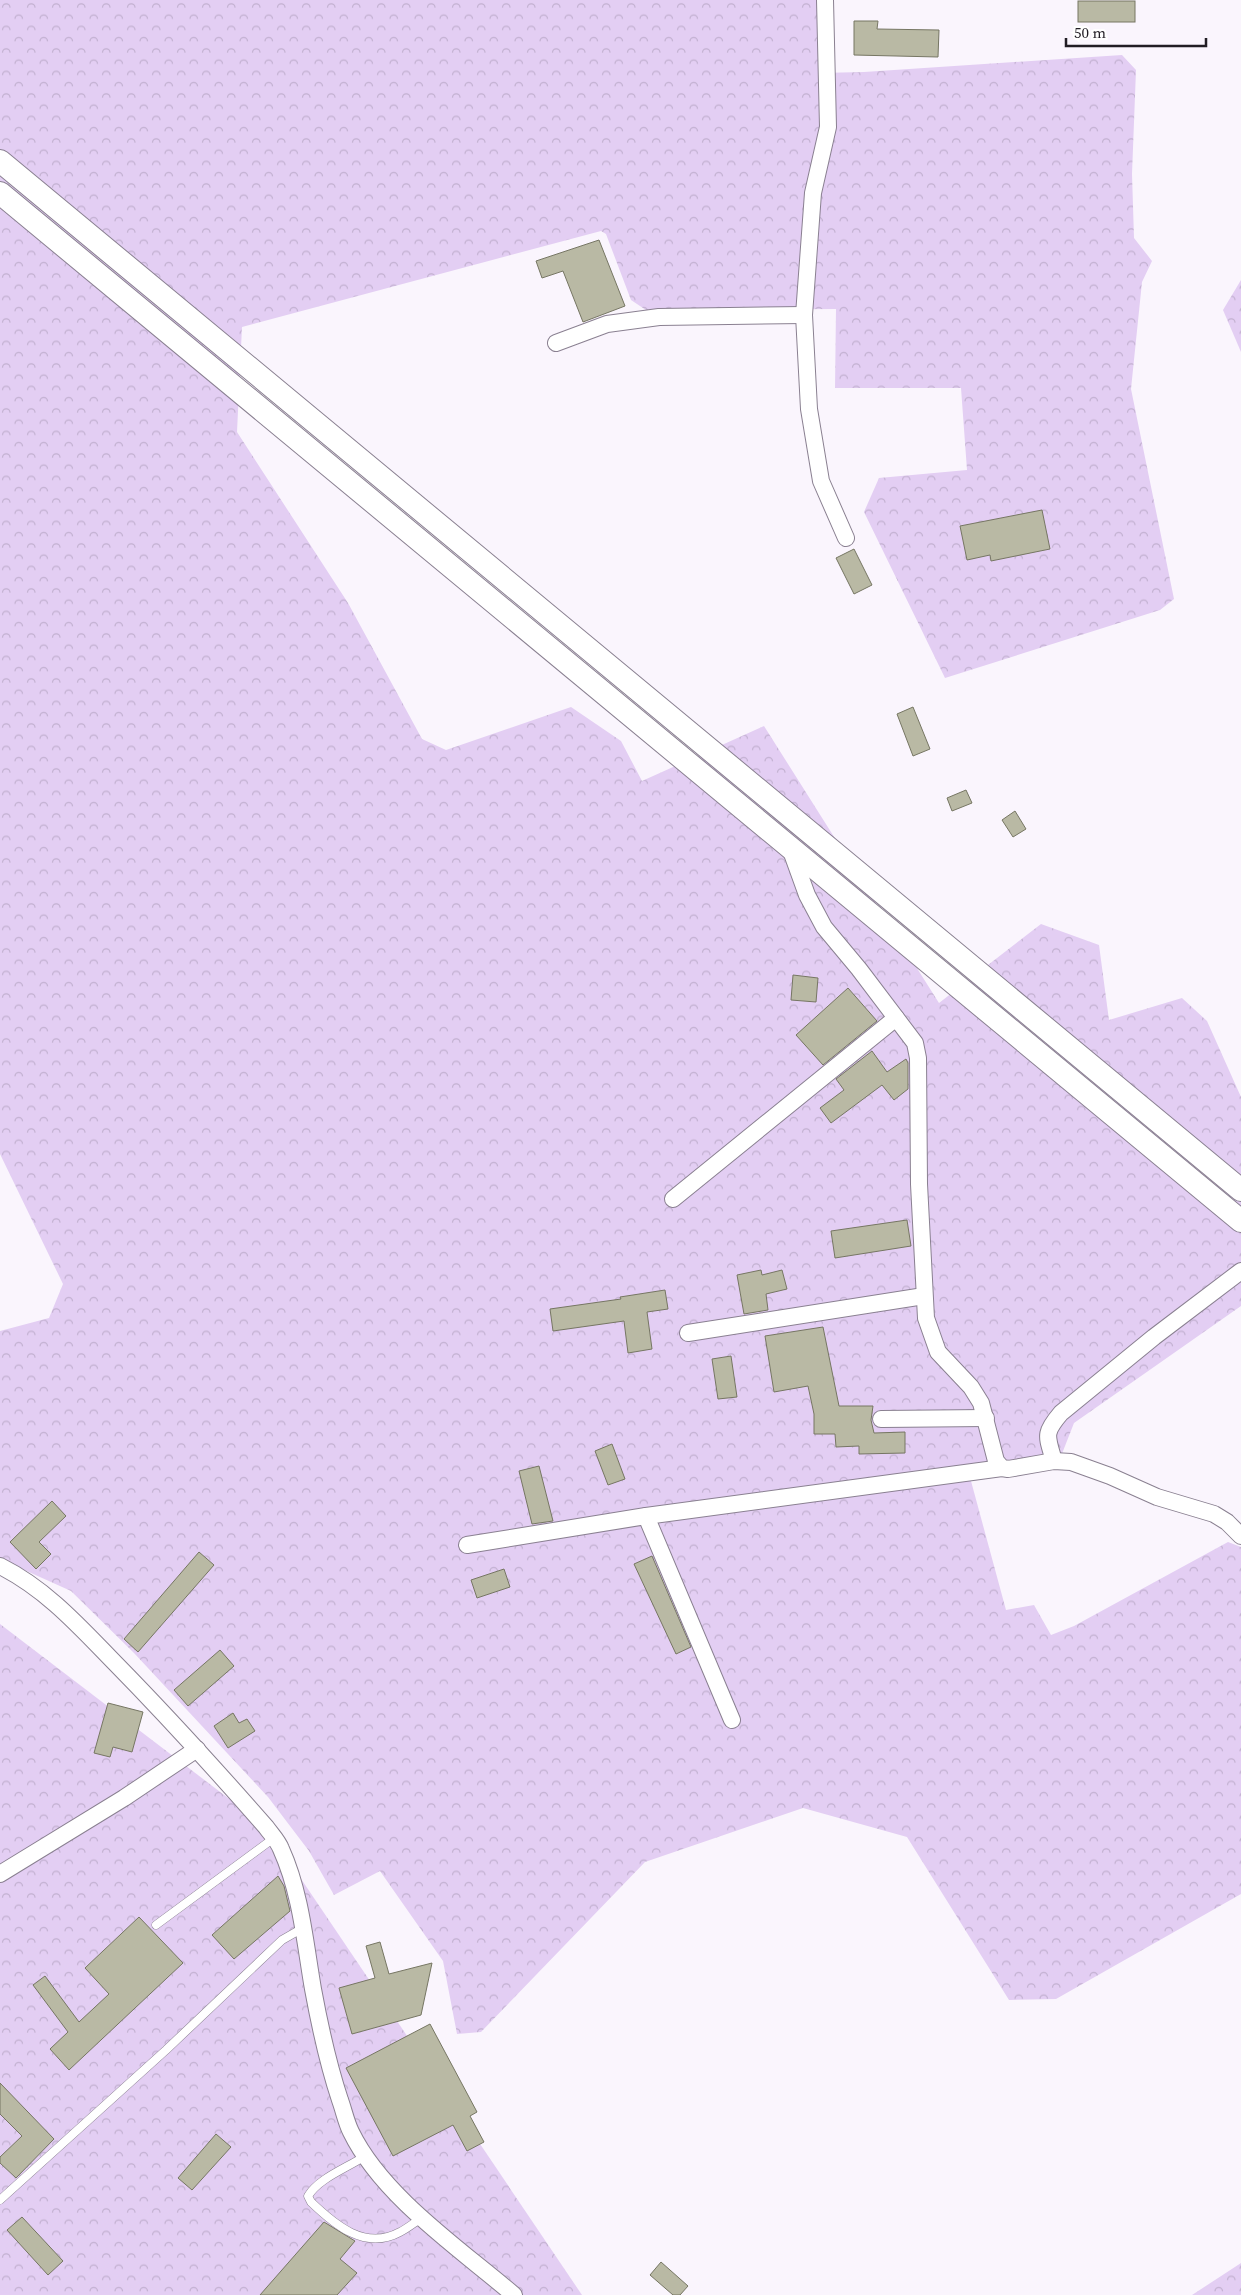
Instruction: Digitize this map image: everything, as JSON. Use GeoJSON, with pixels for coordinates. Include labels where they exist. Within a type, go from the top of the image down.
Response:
{"type":"FeatureCollection","features":[{"type":"Feature","properties":{"kind":"main road"},"geometry":{"type":"LineString","coordinates":[[0,161],[1241,1190]]}},
{"type":"Feature","properties":{"kind":"main road"},"geometry":{"type":"LineString","coordinates":[[0,193],[1241,1221]]}},
{"type":"Feature","properties":{"kind":"street"},"geometry":{"type":"LineString","coordinates":[[825,0],[828,127],[812,193],[804,314],[809,409],[821,481],[846,538]]}},
{"type":"Feature","properties":{"kind":"street"},"geometry":{"type":"LineString","coordinates":[[556,343],[607,324],[660,317],[804,314]]}},
{"type":"Feature","properties":{"kind":"street"},"geometry":{"type":"LineString","coordinates":[[790,848],[807,895],[824,927],[859,968],[914,1043],[918,1058],[920,1184],[926,1318],[938,1352],[971,1387],[981,1402],[993,1452],[1002,1468]]}},
{"type":"Feature","properties":{"kind":"street"},"geometry":{"type":"LineString","coordinates":[[673,1199],[896,1018]]}},
{"type":"Feature","properties":{"kind":"street"},"geometry":{"type":"LineString","coordinates":[[1054,1461],[1048,1439],[1048,1428],[1061,1413],[1154,1337],[1241,1271]]}},
{"type":"Feature","properties":{"kind":"street"},"geometry":{"type":"LineString","coordinates":[[688,1333],[924,1296]]}},
{"type":"Feature","properties":{"kind":"street"},"geometry":{"type":"LineString","coordinates":[[881,1419],[986,1418]]}},
{"type":"Feature","properties":{"kind":"street"},"geometry":{"type":"LineString","coordinates":[[466,1545],[646,1516],[1002,1468],[1008,1469],[1054,1461],[1071,1462],[1089,1467],[1157,1498],[1214,1514],[1227,1522],[1241,1536]]}},
{"type":"Feature","properties":{"kind":"street"},"geometry":{"type":"LineString","coordinates":[[646,1516],[732,1720]]}},
{"type":"Feature","properties":{"kind":"street"},"geometry":{"type":"LineString","coordinates":[[0,1566],[17,1574],[55,1601],[197,1749],[274,1838],[281,1848],[304,1928],[330,2071],[350,2131],[364,2156],[384,2181],[514,2295]]}},
{"type":"Feature","properties":{"kind":"street"},"geometry":{"type":"LineString","coordinates":[[0,1874],[124,1798],[197,1749]]}},
{"type":"Feature","properties":{"kind":"lane"},"geometry":{"type":"LineString","coordinates":[[156,1925],[274,1838]]}},
{"type":"Feature","properties":{"kind":"lane"},"geometry":{"type":"LineString","coordinates":[[0,2200],[166,2050],[282,1940],[304,1928]]}},
{"type":"Feature","properties":{"kind":"lane"},"geometry":{"type":"LineString","coordinates":[[364,2156],[322,2182],[308,2196],[311,2202],[353,2234],[368,2239],[399,2233],[423,2217]]}},
{"type":"Feature","properties":{"kind":"green space"},"geometry":{"type":"Polygon","coordinates":[[[0,0],[817,0],[819,73],[864,72],[1122,55],[1136,70],[1132,174],[1134,238],[1152,261],[1142,282],[1131,389],[1174,599],[1160,610],[945,678],[864,512],[879,478],[967,470],[961,388],[835,388],[836,309],[646,310],[631,300],[606,234],[601,231],[242,327],[237,432],[348,603],[422,739],[446,750],[571,707],[621,741],[642,781],[764,726],[939,1003],[1041,924],[1099,945],[1109,1020],[1182,998],[1207,1021],[1241,1097],[1241,1306],[1074,1423],[1056,1469],[971,1481],[1006,1610],[1034,1605],[1051,1635],[1074,1626],[1228,1542],[1241,1547],[1241,1894],[1056,1999],[1009,2000],[907,1837],[803,1808],[645,1862],[481,2032],[457,2034],[443,1961],[380,1871],[334,1895],[309,1851],[268,1797],[134,1653],[71,1591],[0,1559],[0,1331],[49,1318],[63,1284],[0,1154],[0,0]]]}},
{"type":"Feature","properties":{"kind":"green space"},"geometry":{"type":"Polygon","coordinates":[[[1241,280],[1241,352],[1223,310],[1241,280]]]}},
{"type":"Feature","properties":{"kind":"green space"},"geometry":{"type":"Polygon","coordinates":[[[0,1624],[266,1827],[582,2295],[0,2295],[0,1624]]]}},
{"type":"Feature","properties":{"kind":"green space"},"geometry":{"type":"Polygon","coordinates":[[[1241,2263],[1241,2295],[1192,2295],[1241,2263]]]}},
{"type":"Feature","properties":{"kind":"building"},"geometry":{"type":"Polygon","coordinates":[[[1078,1],[1135,1],[1135,22],[1078,22],[1078,1]]]}},
{"type":"Feature","properties":{"kind":"building"},"geometry":{"type":"Polygon","coordinates":[[[854,21],[878,21],[877,29],[939,30],[938,57],[854,55],[854,21]]]}},
{"type":"Feature","properties":{"kind":"building"},"geometry":{"type":"Polygon","coordinates":[[[599,240],[625,306],[583,322],[563,271],[542,278],[536,261],[599,240]]]}},
{"type":"Feature","properties":{"kind":"building"},"geometry":{"type":"Polygon","coordinates":[[[1042,510],[1050,549],[991,561],[990,555],[967,560],[960,526],[1042,510]]]}},
{"type":"Feature","properties":{"kind":"building"},"geometry":{"type":"Polygon","coordinates":[[[854,549],[872,585],[854,594],[836,558],[854,549]]]}},
{"type":"Feature","properties":{"kind":"building"},"geometry":{"type":"Polygon","coordinates":[[[913,707],[930,749],[913,756],[897,714],[913,707]]]}},
{"type":"Feature","properties":{"kind":"building"},"geometry":{"type":"Polygon","coordinates":[[[966,790],[972,803],[952,811],[947,798],[966,790]]]}},
{"type":"Feature","properties":{"kind":"building"},"geometry":{"type":"Polygon","coordinates":[[[1015,811],[1026,829],[1013,837],[1002,820],[1015,811]]]}},
{"type":"Feature","properties":{"kind":"building"},"geometry":{"type":"Polygon","coordinates":[[[793,975],[818,978],[816,1002],[791,1000],[793,975]]]}},
{"type":"Feature","properties":{"kind":"building"},"geometry":{"type":"Polygon","coordinates":[[[848,988],[877,1021],[823,1065],[796,1035],[848,988]]]}},
{"type":"Feature","properties":{"kind":"building"},"geometry":{"type":"Polygon","coordinates":[[[872,1051],[887,1072],[906,1059],[908,1063],[908,1089],[894,1100],[882,1085],[831,1123],[820,1108],[844,1090],[836,1079],[872,1051]]]}},
{"type":"Feature","properties":{"kind":"building"},"geometry":{"type":"Polygon","coordinates":[[[907,1220],[911,1246],[835,1258],[831,1231],[907,1220]]]}},
{"type":"Feature","properties":{"kind":"building"},"geometry":{"type":"Polygon","coordinates":[[[761,1270],[762,1275],[782,1270],[787,1289],[766,1294],[768,1310],[744,1314],[737,1275],[761,1270]]]}},
{"type":"Feature","properties":{"kind":"building"},"geometry":{"type":"Polygon","coordinates":[[[665,1290],[668,1309],[647,1312],[652,1349],[628,1353],[624,1321],[553,1331],[550,1309],[621,1299],[620,1297],[665,1290]]]}},
{"type":"Feature","properties":{"kind":"building"},"geometry":{"type":"Polygon","coordinates":[[[823,1327],[839,1406],[873,1406],[871,1420],[874,1433],[905,1432],[905,1453],[859,1454],[859,1446],[836,1447],[835,1434],[814,1434],[814,1414],[808,1386],[774,1392],[765,1336],[823,1327]]]}},
{"type":"Feature","properties":{"kind":"building"},"geometry":{"type":"Polygon","coordinates":[[[731,1356],[737,1397],[718,1399],[712,1359],[731,1356]]]}},
{"type":"Feature","properties":{"kind":"building"},"geometry":{"type":"Polygon","coordinates":[[[612,1444],[625,1479],[608,1485],[595,1451],[612,1444]]]}},
{"type":"Feature","properties":{"kind":"building"},"geometry":{"type":"Polygon","coordinates":[[[539,1466],[553,1521],[532,1524],[519,1471],[539,1466]]]}},
{"type":"Feature","properties":{"kind":"building"},"geometry":{"type":"Polygon","coordinates":[[[52,1501],[66,1516],[39,1542],[51,1554],[36,1569],[10,1542],[52,1501]]]}},
{"type":"Feature","properties":{"kind":"building"},"geometry":{"type":"Polygon","coordinates":[[[199,1552],[214,1565],[138,1652],[124,1639],[199,1552]]]}},
{"type":"Feature","properties":{"kind":"building"},"geometry":{"type":"Polygon","coordinates":[[[652,1556],[691,1647],[676,1654],[634,1564],[652,1556]]]}},
{"type":"Feature","properties":{"kind":"building"},"geometry":{"type":"Polygon","coordinates":[[[504,1569],[510,1587],[477,1598],[471,1580],[504,1569]]]}},
{"type":"Feature","properties":{"kind":"building"},"geometry":{"type":"Polygon","coordinates":[[[220,1650],[234,1666],[188,1706],[174,1690],[220,1650]]]}},
{"type":"Feature","properties":{"kind":"building"},"geometry":{"type":"Polygon","coordinates":[[[108,1703],[143,1712],[132,1752],[113,1747],[110,1757],[94,1753],[108,1703]]]}},
{"type":"Feature","properties":{"kind":"building"},"geometry":{"type":"Polygon","coordinates":[[[233,1713],[239,1723],[247,1719],[255,1731],[228,1748],[214,1726],[233,1713]]]}},
{"type":"Feature","properties":{"kind":"building"},"geometry":{"type":"Polygon","coordinates":[[[278,1876],[284,1886],[290,1911],[234,1959],[212,1935],[278,1876]]]}},
{"type":"Feature","properties":{"kind":"building"},"geometry":{"type":"Polygon","coordinates":[[[139,1917],[183,1963],[69,2070],[50,2049],[68,2032],[33,1985],[45,1976],[79,2022],[109,1994],[85,1968],[139,1917]]]}},
{"type":"Feature","properties":{"kind":"building"},"geometry":{"type":"Polygon","coordinates":[[[380,1942],[389,1974],[432,1963],[421,2015],[352,2034],[339,1988],[375,1978],[366,1946],[380,1942]]]}},
{"type":"Feature","properties":{"kind":"building"},"geometry":{"type":"Polygon","coordinates":[[[430,2024],[477,2112],[470,2116],[484,2142],[467,2151],[453,2125],[393,2156],[346,2068],[430,2024]]]}},
{"type":"Feature","properties":{"kind":"building"},"geometry":{"type":"Polygon","coordinates":[[[0,2083],[54,2139],[16,2178],[0,2163],[0,2157],[22,2136],[0,2114],[0,2083]]]}},
{"type":"Feature","properties":{"kind":"building"},"geometry":{"type":"Polygon","coordinates":[[[216,2134],[231,2147],[192,2190],[178,2178],[216,2134]]]}},
{"type":"Feature","properties":{"kind":"building"},"geometry":{"type":"Polygon","coordinates":[[[22,2217],[63,2261],[48,2275],[7,2230],[22,2217]]]}},
{"type":"Feature","properties":{"kind":"building"},"geometry":{"type":"Polygon","coordinates":[[[324,2222],[355,2241],[340,2259],[357,2273],[337,2295],[260,2295],[324,2222]]]}},
{"type":"Feature","properties":{"kind":"building"},"geometry":{"type":"Polygon","coordinates":[[[661,2262],[688,2286],[680,2295],[673,2295],[650,2275],[661,2262]]]}}]}
